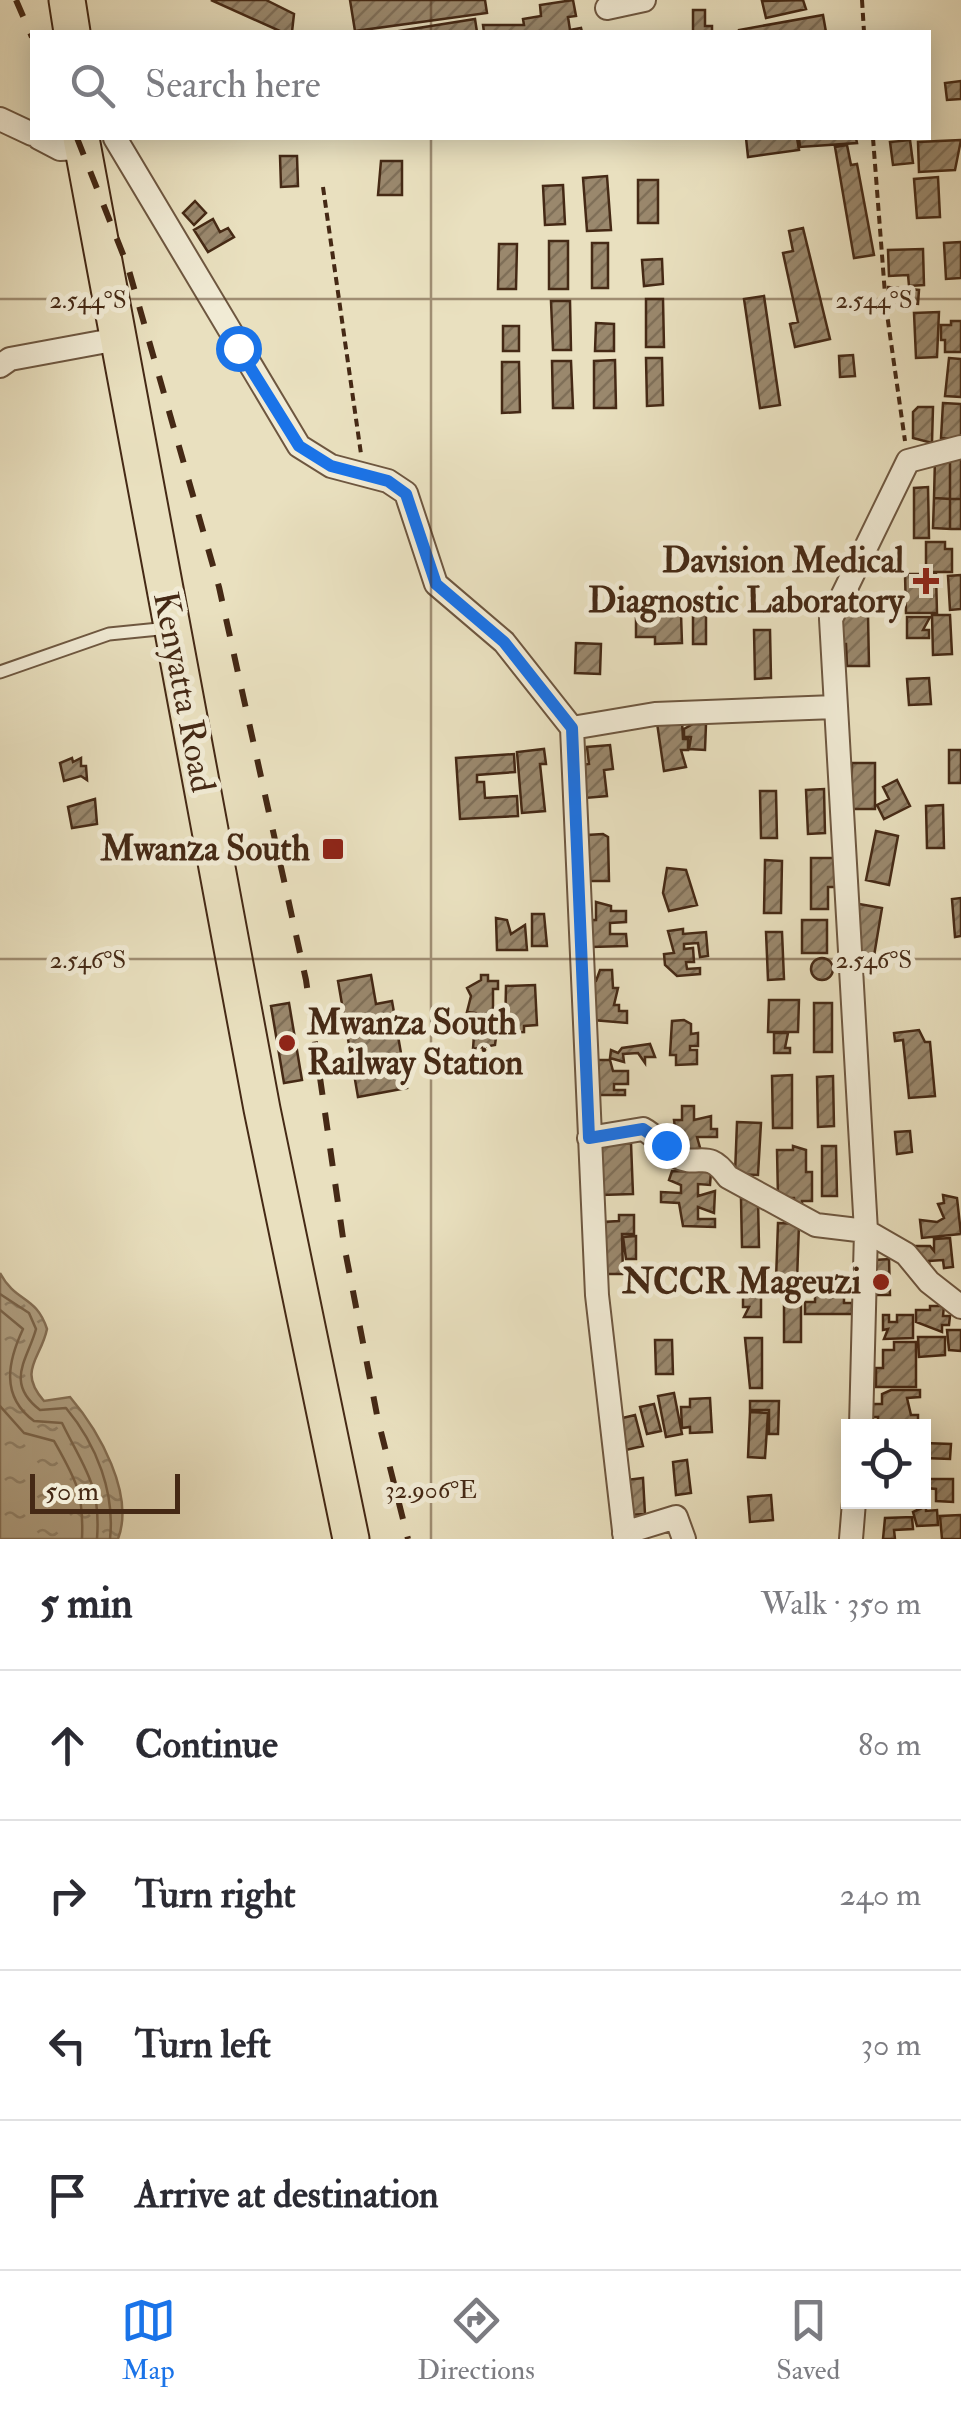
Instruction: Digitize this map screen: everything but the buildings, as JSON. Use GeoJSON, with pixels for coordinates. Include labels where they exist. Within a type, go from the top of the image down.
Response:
{"type":"FeatureCollection","features":[{"type":"Feature","properties":{"kind":"highway"},"geometry":{"type":"LineString","coordinates":[[67,0],[72,30]]}},
{"type":"Feature","properties":{"kind":"highway","name":"Kenyatta Road"},"geometry":{"type":"LineString","coordinates":[[93,141],[118,339],[269,1148],[350,1539]]}},
{"type":"Feature","properties":{"kind":"street"},"geometry":{"type":"LineString","coordinates":[[608,8],[644,0]]}},
{"type":"Feature","properties":{"kind":"street"},"geometry":{"type":"LineString","coordinates":[[0,119],[30,133]]}},
{"type":"Feature","properties":{"kind":"street"},"geometry":{"type":"LineString","coordinates":[[43,140],[60,149],[93,141],[299,446],[331,466],[388,481],[406,494],[436,584],[504,642],[572,728],[589,1138],[607,1402],[624,1536],[676,1517],[684,1539]]}},
{"type":"Feature","properties":{"kind":"street"},"geometry":{"type":"LineString","coordinates":[[0,366],[10,359],[118,339]]}},
{"type":"Feature","properties":{"kind":"street"},"geometry":{"type":"LineString","coordinates":[[861,1419],[866,1231],[832,619],[908,462],[961,447]]}},
{"type":"Feature","properties":{"kind":"street"},"geometry":{"type":"LineString","coordinates":[[572,728],[654,714],[835,706]]}},
{"type":"Feature","properties":{"kind":"street"},"geometry":{"type":"LineString","coordinates":[[589,1138],[643,1129],[678,1157],[706,1157],[728,1177],[816,1225],[866,1231],[906,1254],[929,1282],[961,1307]]}},
{"type":"Feature","properties":{"kind":"street"},"geometry":{"type":"LineString","coordinates":[[851,1539],[853,1509]]}},
{"type":"Feature","properties":{"kind":"lane"},"geometry":{"type":"LineString","coordinates":[[0,672],[109,634],[172,628]]}},
{"type":"Feature","properties":{"kind":"path"},"geometry":{"type":"LineString","coordinates":[[862,0],[864,30]]}},
{"type":"Feature","properties":{"kind":"path"},"geometry":{"type":"LineString","coordinates":[[873,140],[886,307],[908,462]]}},
{"type":"Feature","properties":{"kind":"path"},"geometry":{"type":"LineString","coordinates":[[323,186],[365,476]]}},
{"type":"Feature","properties":{"kind":"water"},"geometry":{"type":"Polygon","coordinates":[[[0,1273],[13,1290],[32,1304],[47,1329],[33,1365],[36,1390],[44,1401],[70,1397],[92,1427],[111,1464],[122,1503],[118,1539],[0,1539],[0,1273]]]}},
{"type":"Feature","properties":{"kind":"railway"},"geometry":{"type":"LineString","coordinates":[[16,0],[30,32]]}},
{"type":"Feature","properties":{"kind":"railway"},"geometry":{"type":"LineString","coordinates":[[78,140],[128,267],[219,587],[306,980],[344,1245],[378,1420],[408,1539]]}},
{"type":"Feature","properties":{"kind":"place","name":"Davision Medical Diagnostic Laboratory"},"geometry":{"type":"Point","coordinates":[926,581]}},
{"type":"Feature","properties":{"kind":"place","name":"Mwanza South"},"geometry":{"type":"Point","coordinates":[333,849]}},
{"type":"Feature","properties":{"kind":"place","name":"Mwanza South Railway Station"},"geometry":{"type":"Point","coordinates":[287,1043]}},
{"type":"Feature","properties":{"kind":"place","name":"NCCR Mageuzi"},"geometry":{"type":"Point","coordinates":[881,1282]}},
{"type":"Feature","properties":{"kind":"route"},"geometry":{"type":"LineString","coordinates":[[238,348],[299,446],[331,466],[388,481],[406,494],[436,584],[504,642],[572,728],[589,1138],[643,1129],[666,1145]]}}]}
